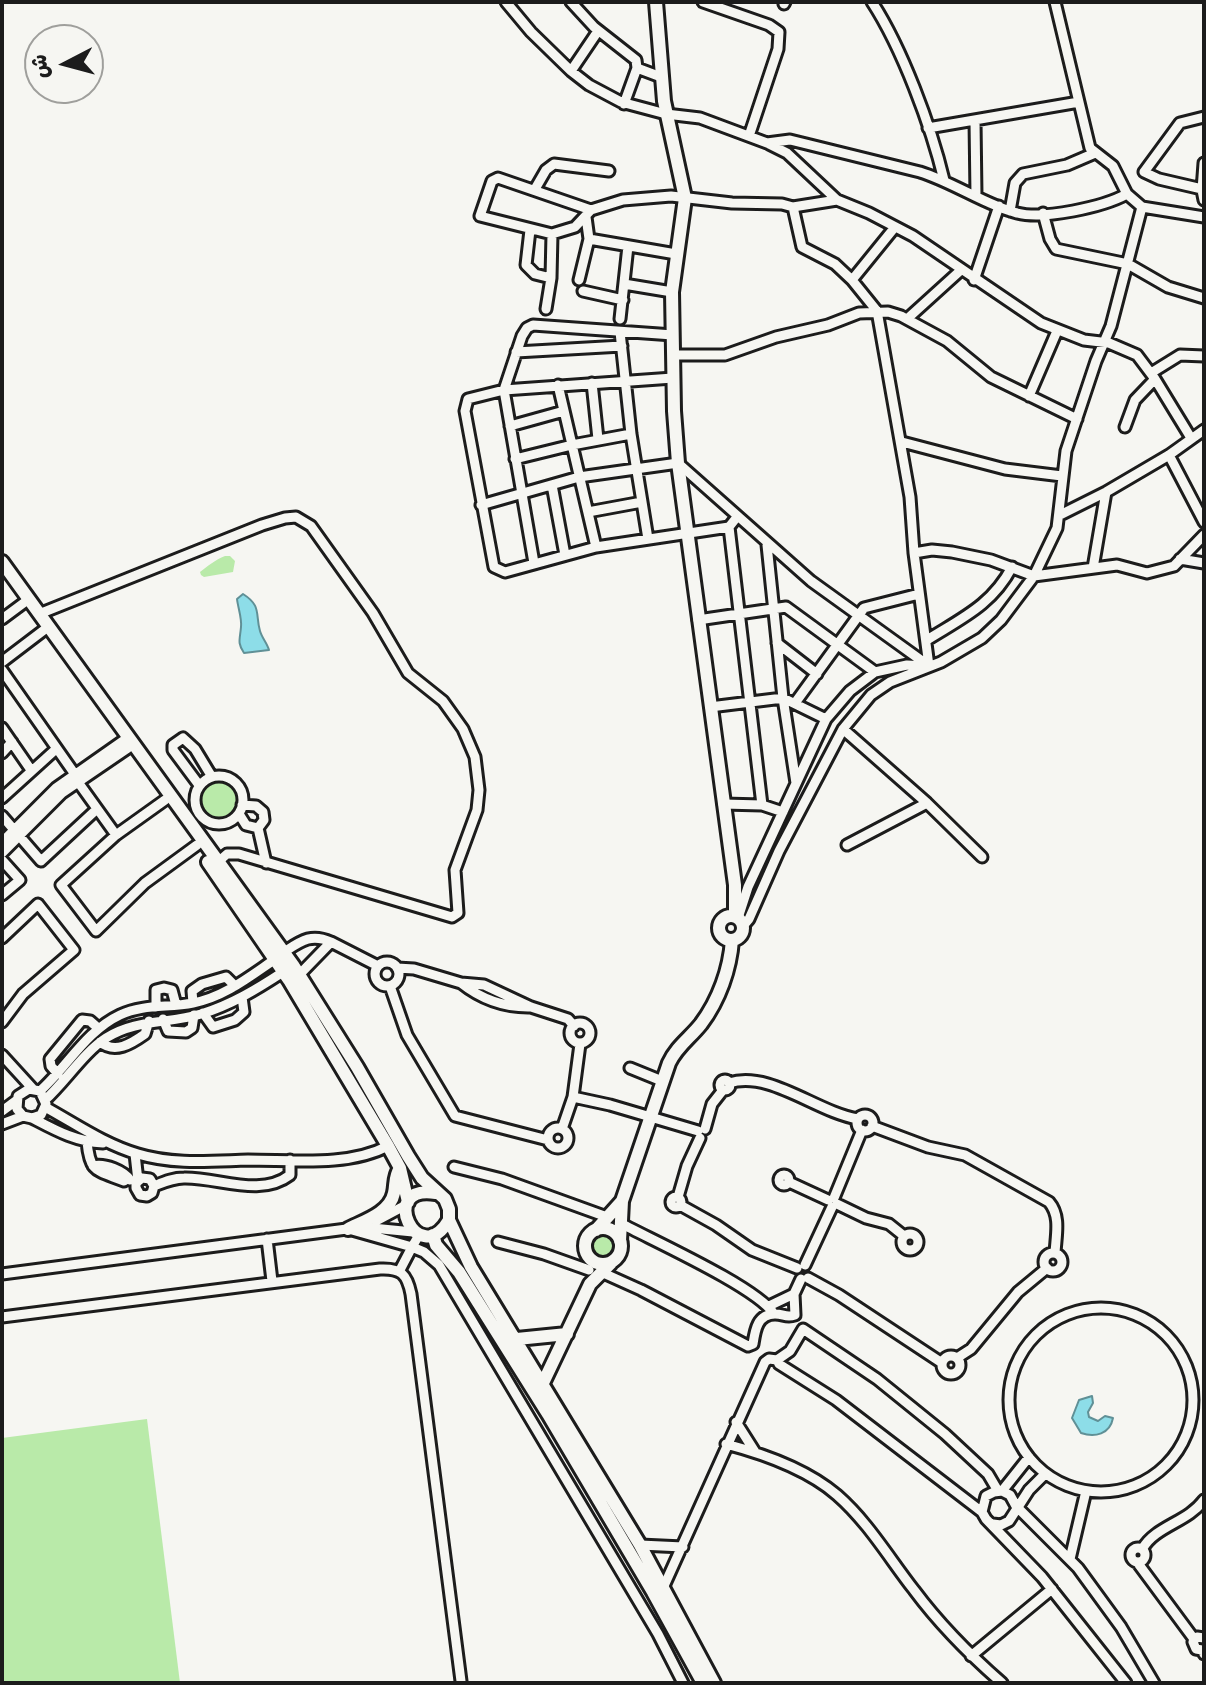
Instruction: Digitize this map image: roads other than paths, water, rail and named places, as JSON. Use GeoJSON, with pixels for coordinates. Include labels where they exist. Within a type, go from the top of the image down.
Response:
{"type":"FeatureCollection","features":[{"type":"Feature","properties":{"kind":"street"},"geometry":{"type":"LineString","coordinates":[[506,2],[531,32],[589,85],[624,104],[700,118],[767,143],[787,153],[837,200],[913,236],[974,280],[1057,331],[1084,340],[1103,342],[1137,355],[1191,438]]}},
{"type":"Feature","properties":{"kind":"street"},"geometry":{"type":"LineString","coordinates":[[571,2],[598,31],[636,60],[637,68],[624,104]]}},
{"type":"Feature","properties":{"kind":"street"},"geometry":{"type":"LineString","coordinates":[[656,2],[666,114],[685,198],[672,292],[678,463],[735,885],[740,936],[732,940]]}},
{"type":"Feature","properties":{"kind":"street"},"geometry":{"type":"LineString","coordinates":[[703,2],[769,25],[779,32],[778,49],[749,136]]}},
{"type":"Feature","properties":{"kind":"street"},"geometry":{"type":"LineString","coordinates":[[872,2],[897,50],[928,128],[944,180]]}},
{"type":"Feature","properties":{"kind":"street"},"geometry":{"type":"LineString","coordinates":[[1055,2],[1085,134],[1095,153],[1113,166],[1127,194],[1142,207],[1202,213]]}},
{"type":"Feature","properties":{"kind":"street"},"geometry":{"type":"LineString","coordinates":[[571,71],[598,31]]}},
{"type":"Feature","properties":{"kind":"street"},"geometry":{"type":"LineString","coordinates":[[637,68],[661,77]]}},
{"type":"Feature","properties":{"kind":"street"},"geometry":{"type":"LineString","coordinates":[[928,128],[1079,102]]}},
{"type":"Feature","properties":{"kind":"street"},"geometry":{"type":"LineString","coordinates":[[1202,189],[1159,179],[1144,172],[1180,123],[1204,117]]}},
{"type":"Feature","properties":{"kind":"street"},"geometry":{"type":"LineString","coordinates":[[975,121],[976,195]]}},
{"type":"Feature","properties":{"kind":"street"},"geometry":{"type":"LineString","coordinates":[[767,143],[795,141],[867,158],[944,180],[1010,211],[1026,215],[1087,207],[1127,194]]}},
{"type":"Feature","properties":{"kind":"street"},"geometry":{"type":"LineString","coordinates":[[1010,211],[1015,183],[1023,174],[1067,165],[1095,153]]}},
{"type":"Feature","properties":{"kind":"street"},"geometry":{"type":"LineString","coordinates":[[1204,163],[1204,200]]}},
{"type":"Feature","properties":{"kind":"street"},"geometry":{"type":"LineString","coordinates":[[535,189],[554,164],[609,171]]}},
{"type":"Feature","properties":{"kind":"street"},"geometry":{"type":"LineString","coordinates":[[588,213],[535,189],[495,178],[480,216],[552,234],[575,227],[588,213],[623,200],[671,196],[793,207],[837,200]]}},
{"type":"Feature","properties":{"kind":"street"},"geometry":{"type":"LineString","coordinates":[[974,280],[999,206]]}},
{"type":"Feature","properties":{"kind":"street"},"geometry":{"type":"LineString","coordinates":[[793,207],[802,247],[825,257],[852,280],[877,311],[902,442],[929,666]]}},
{"type":"Feature","properties":{"kind":"street"},"geometry":{"type":"LineString","coordinates":[[732,940],[721,935],[719,925],[724,917],[749,919],[779,851],[843,729],[871,695],[890,682],[941,662],[982,638],[1001,620],[1034,576],[1060,515],[1066,451],[1111,326],[1142,207]]}},
{"type":"Feature","properties":{"kind":"street"},"geometry":{"type":"LineString","coordinates":[[579,280],[589,239],[588,213]]}},
{"type":"Feature","properties":{"kind":"street"},"geometry":{"type":"LineString","coordinates":[[1043,213],[1056,249],[1128,264],[1168,287],[1204,298]]}},
{"type":"Feature","properties":{"kind":"street"},"geometry":{"type":"LineString","coordinates":[[852,280],[895,227]]}},
{"type":"Feature","properties":{"kind":"street"},"geometry":{"type":"LineString","coordinates":[[530,230],[526,265],[535,274],[551,278]]}},
{"type":"Feature","properties":{"kind":"street"},"geometry":{"type":"LineString","coordinates":[[546,309],[551,278],[552,234]]}},
{"type":"Feature","properties":{"kind":"street"},"geometry":{"type":"LineString","coordinates":[[589,239],[676,254]]}},
{"type":"Feature","properties":{"kind":"street"},"geometry":{"type":"LineString","coordinates":[[620,319],[628,246]]}},
{"type":"Feature","properties":{"kind":"street"},"geometry":{"type":"LineString","coordinates":[[907,319],[961,270]]}},
{"type":"Feature","properties":{"kind":"street"},"geometry":{"type":"LineString","coordinates":[[624,284],[672,292]]}},
{"type":"Feature","properties":{"kind":"street"},"geometry":{"type":"LineString","coordinates":[[583,291],[623,300]]}},
{"type":"Feature","properties":{"kind":"street"},"geometry":{"type":"LineString","coordinates":[[673,355],[725,355],[859,313],[895,313],[947,341],[991,377],[1077,419]]}},
{"type":"Feature","properties":{"kind":"street"},"geometry":{"type":"LineString","coordinates":[[534,563],[504,390],[524,332],[533,325],[673,335]]}},
{"type":"Feature","properties":{"kind":"street"},"geometry":{"type":"LineString","coordinates":[[576,349],[578,329]]}},
{"type":"Feature","properties":{"kind":"street"},"geometry":{"type":"LineString","coordinates":[[1029,396],[1057,331]]}},
{"type":"Feature","properties":{"kind":"street"},"geometry":{"type":"LineString","coordinates":[[620,332],[631,434],[648,539]]}},
{"type":"Feature","properties":{"kind":"street"},"geometry":{"type":"LineString","coordinates":[[516,352],[622,346]]}},
{"type":"Feature","properties":{"kind":"street"},"geometry":{"type":"LineString","coordinates":[[1125,427],[1135,400],[1153,376],[1180,355],[1204,356]]}},
{"type":"Feature","properties":{"kind":"street"},"geometry":{"type":"LineString","coordinates":[[673,378],[504,390],[474,396],[465,404],[481,505],[496,570],[505,572],[596,547],[729,527],[737,517]]}},
{"type":"Feature","properties":{"kind":"street"},"geometry":{"type":"LineString","coordinates":[[592,383],[598,439]]}},
{"type":"Feature","properties":{"kind":"street"},"geometry":{"type":"LineString","coordinates":[[558,385],[596,547]]}},
{"type":"Feature","properties":{"kind":"street"},"geometry":{"type":"LineString","coordinates":[[510,426],[564,411]]}},
{"type":"Feature","properties":{"kind":"street"},"geometry":{"type":"LineString","coordinates":[[1060,515],[1169,455],[1204,430]]}},
{"type":"Feature","properties":{"kind":"street"},"geometry":{"type":"LineString","coordinates":[[515,459],[631,434]]}},
{"type":"Feature","properties":{"kind":"street"},"geometry":{"type":"LineString","coordinates":[[902,442],[1005,469],[1062,476]]}},
{"type":"Feature","properties":{"kind":"street"},"geometry":{"type":"LineString","coordinates":[[1169,455],[1204,522]]}},
{"type":"Feature","properties":{"kind":"street"},"geometry":{"type":"LineString","coordinates":[[481,505],[579,477],[678,463],[811,581],[929,666]]}},
{"type":"Feature","properties":{"kind":"street"},"geometry":{"type":"LineString","coordinates":[[552,485],[565,555]]}},
{"type":"Feature","properties":{"kind":"street"},"geometry":{"type":"LineString","coordinates":[[1093,568],[1106,492]]}},
{"type":"Feature","properties":{"kind":"street"},"geometry":{"type":"LineString","coordinates":[[588,512],[642,502]]}},
{"type":"Feature","properties":{"kind":"street"},"geometry":{"type":"LineString","coordinates":[[39,614],[276,520],[296,517],[311,526],[373,613],[408,673],[443,701],[463,729],[478,769],[477,810],[455,870],[454,885],[459,903],[458,913],[452,917],[239,854],[227,854],[218,862]]}},
{"type":"Feature","properties":{"kind":"street"},"geometry":{"type":"LineString","coordinates":[[729,527],[762,805]]}},
{"type":"Feature","properties":{"kind":"street"},"geometry":{"type":"LineString","coordinates":[[914,553],[932,550],[952,552],[1012,567],[1034,576],[1125,565],[1147,573],[1163,570],[1180,559],[1204,535]]}},
{"type":"Feature","properties":{"kind":"street"},"geometry":{"type":"LineString","coordinates":[[767,545],[783,698],[796,784]]}},
{"type":"Feature","properties":{"kind":"street"},"geometry":{"type":"LineString","coordinates":[[1180,559],[1204,563]]}},
{"type":"Feature","properties":{"kind":"street"},"geometry":{"type":"LineString","coordinates":[[2,562],[44,630],[197,845],[279,956],[299,975],[422,1178],[445,1199],[449,1220],[471,1267],[664,1586],[714,1683]]}},
{"type":"Feature","properties":{"kind":"street"},"geometry":{"type":"LineString","coordinates":[[927,640],[972,613],[994,595],[1012,567]]}},
{"type":"Feature","properties":{"kind":"street"},"geometry":{"type":"LineString","coordinates":[[2,573],[39,614],[218,862],[279,956],[283,972],[388,1146],[400,1168],[407,1204],[405,1215],[416,1233],[400,1270]]}},
{"type":"Feature","properties":{"kind":"street"},"geometry":{"type":"LineString","coordinates":[[795,703],[867,606],[919,594]]}},
{"type":"Feature","properties":{"kind":"street"},"geometry":{"type":"LineString","coordinates":[[2,619],[26,601]]}},
{"type":"Feature","properties":{"kind":"street"},"geometry":{"type":"LineString","coordinates":[[698,620],[791,609],[875,672]]}},
{"type":"Feature","properties":{"kind":"street"},"geometry":{"type":"LineString","coordinates":[[2,662],[44,630]]}},
{"type":"Feature","properties":{"kind":"street"},"geometry":{"type":"LineString","coordinates":[[777,643],[817,674]]}},
{"type":"Feature","properties":{"kind":"street"},"geometry":{"type":"LineString","coordinates":[[738,920],[748,887],[826,719],[850,691],[875,672],[907,665],[929,666]]}},
{"type":"Feature","properties":{"kind":"street"},"geometry":{"type":"LineString","coordinates":[[2,670],[116,835]]}},
{"type":"Feature","properties":{"kind":"street"},"geometry":{"type":"LineString","coordinates":[[710,707],[783,698],[826,719]]}},
{"type":"Feature","properties":{"kind":"street"},"geometry":{"type":"LineString","coordinates":[[2,728],[31,770]]}},
{"type":"Feature","properties":{"kind":"street"},"geometry":{"type":"LineString","coordinates":[[843,729],[927,803],[982,857]]}},
{"type":"Feature","properties":{"kind":"street"},"geometry":{"type":"LineString","coordinates":[[199,785],[173,750],[173,745],[183,738],[190,742],[212,777]]}},
{"type":"Feature","properties":{"kind":"street"},"geometry":{"type":"LineString","coordinates":[[2,753],[12,742]]}},
{"type":"Feature","properties":{"kind":"street"},"geometry":{"type":"LineString","coordinates":[[2,853],[17,833],[76,777],[126,745]]}},
{"type":"Feature","properties":{"kind":"street"},"geometry":{"type":"LineString","coordinates":[[2,798],[55,750]]}},
{"type":"Feature","properties":{"kind":"street"},"geometry":{"type":"LineString","coordinates":[[258,828],[246,825],[240,810],[242,795],[234,781],[227,777],[212,777],[199,785],[195,803],[199,815],[208,822],[221,824],[240,810],[256,806],[263,812],[264,820],[258,828],[266,863]]}},
{"type":"Feature","properties":{"kind":"street"},"geometry":{"type":"LineString","coordinates":[[165,800],[116,835],[61,885],[96,931],[145,883],[197,845]]}},
{"type":"Feature","properties":{"kind":"street"},"geometry":{"type":"LineString","coordinates":[[182,812],[195,803]]}},
{"type":"Feature","properties":{"kind":"street"},"geometry":{"type":"LineString","coordinates":[[847,845],[927,803]]}},
{"type":"Feature","properties":{"kind":"street"},"geometry":{"type":"LineString","coordinates":[[723,804],[762,805],[783,812]]}},
{"type":"Feature","properties":{"kind":"street"},"geometry":{"type":"LineString","coordinates":[[2,816],[41,861],[97,809]]}},
{"type":"Feature","properties":{"kind":"street"},"geometry":{"type":"LineString","coordinates":[[196,831],[208,822]]}},
{"type":"Feature","properties":{"kind":"street"},"geometry":{"type":"LineString","coordinates":[[2,842],[17,833]]}},
{"type":"Feature","properties":{"kind":"street"},"geometry":{"type":"LineString","coordinates":[[2,860],[20,880],[2,895]]}},
{"type":"Feature","properties":{"kind":"street"},"geometry":{"type":"LineString","coordinates":[[2,938],[38,904],[74,950],[23,994],[2,1022]]}},
{"type":"Feature","properties":{"kind":"street"},"geometry":{"type":"LineString","coordinates":[[2,1124],[41,1115],[41,1097],[98,1028],[136,1008],[193,1003],[225,993],[306,937],[331,942],[378,966]]}},
{"type":"Feature","properties":{"kind":"street"},"geometry":{"type":"LineString","coordinates":[[593,1266],[611,1263],[618,1256],[622,1201],[662,1081],[674,1052],[700,1026],[708,1012],[727,973],[732,940]]}},
{"type":"Feature","properties":{"kind":"street"},"geometry":{"type":"LineString","coordinates":[[299,975],[331,942]]}},
{"type":"Feature","properties":{"kind":"street"},"geometry":{"type":"LineString","coordinates":[[397,968],[398,979],[390,986],[377,980],[375,973],[378,966],[388,962],[397,968],[414,969],[461,983],[484,985],[531,1007],[568,1019],[574,1026]]}},
{"type":"Feature","properties":{"kind":"street"},"geometry":{"type":"LineString","coordinates":[[259,970],[266,983]]}},
{"type":"Feature","properties":{"kind":"street"},"geometry":{"type":"LineString","coordinates":[[41,1097],[100,1042],[124,1028],[198,1014],[242,997],[283,972]]}},
{"type":"Feature","properties":{"kind":"street"},"geometry":{"type":"LineString","coordinates":[[193,1003],[192,991],[202,984],[226,977],[235,986]]}},
{"type":"Feature","properties":{"kind":"street"},"geometry":{"type":"LineString","coordinates":[[390,986],[407,1035],[455,1116],[548,1140],[554,1148],[564,1147],[568,1137],[562,1129]]}},
{"type":"Feature","properties":{"kind":"street"},"geometry":{"type":"LineString","coordinates":[[156,1007],[156,990],[164,988],[174,993],[176,1005]]}},
{"type":"Feature","properties":{"kind":"street"},"geometry":{"type":"LineString","coordinates":[[198,1014],[213,1027],[235,1020],[244,1012],[242,997]]}},
{"type":"Feature","properties":{"kind":"street"},"geometry":{"type":"LineString","coordinates":[[163,1019],[168,1031],[186,1032],[192,1028],[198,1014]]}},
{"type":"Feature","properties":{"kind":"street"},"geometry":{"type":"LineString","coordinates":[[118,1016],[124,1028]]}},
{"type":"Feature","properties":{"kind":"street"},"geometry":{"type":"LineString","coordinates":[[58,1074],[51,1066],[50,1059],[82,1020],[90,1021],[98,1028]]}},
{"type":"Feature","properties":{"kind":"street"},"geometry":{"type":"LineString","coordinates":[[100,1042],[108,1048],[120,1048],[145,1034],[149,1021]]}},
{"type":"Feature","properties":{"kind":"street"},"geometry":{"type":"LineString","coordinates":[[562,1129],[573,1097],[580,1044],[589,1038],[589,1028],[580,1023],[570,1032],[572,1039],[580,1044]]}},
{"type":"Feature","properties":{"kind":"street"},"geometry":{"type":"LineString","coordinates":[[2,1055],[41,1097]]}},
{"type":"Feature","properties":{"kind":"street"},"geometry":{"type":"LineString","coordinates":[[630,1068],[662,1081]]}},
{"type":"Feature","properties":{"kind":"street"},"geometry":{"type":"LineString","coordinates":[[801,1267],[752,1250],[679,1201],[687,1166],[712,1104],[726,1086],[746,1079],[768,1084],[817,1106],[858,1119]]}},
{"type":"Feature","properties":{"kind":"street"},"geometry":{"type":"LineString","coordinates":[[4,1108],[25,1090],[41,1097],[106,1143],[140,1155],[185,1162],[337,1159],[379,1151],[388,1146]]}},
{"type":"Feature","properties":{"kind":"street"},"geometry":{"type":"LineString","coordinates":[[573,1097],[650,1116],[701,1133]]}},
{"type":"Feature","properties":{"kind":"street"},"geometry":{"type":"LineString","coordinates":[[17,1100],[17,1109],[28,1117],[87,1142],[106,1143]]}},
{"type":"Feature","properties":{"kind":"street"},"geometry":{"type":"LineString","coordinates":[[863,1115],[869,1116],[873,1120],[872,1126],[862,1130],[858,1119],[863,1115]]}},
{"type":"Feature","properties":{"kind":"street"},"geometry":{"type":"LineString","coordinates":[[872,1126],[928,1147],[965,1155],[1049,1202],[1056,1212],[1055,1253],[1062,1260],[1061,1267],[1056,1271],[1047,1268],[1018,1292],[971,1349],[957,1358]]}},
{"type":"Feature","properties":{"kind":"street"},"geometry":{"type":"LineString","coordinates":[[548,1140],[553,1129],[562,1129]]}},
{"type":"Feature","properties":{"kind":"street"},"geometry":{"type":"LineString","coordinates":[[862,1130],[833,1202],[796,1274],[839,1295],[942,1363],[945,1373],[956,1374],[960,1368],[957,1358]]}},
{"type":"Feature","properties":{"kind":"street"},"geometry":{"type":"LineString","coordinates":[[87,1142],[89,1164],[99,1164],[141,1181],[185,1178],[254,1186],[287,1178],[290,1175],[290,1160]]}},
{"type":"Feature","properties":{"kind":"street"},"geometry":{"type":"LineString","coordinates":[[140,1155],[141,1181]]}},
{"type":"Feature","properties":{"kind":"street"},"geometry":{"type":"LineString","coordinates":[[217,1161],[219,1180]]}},
{"type":"Feature","properties":{"kind":"street"},"geometry":{"type":"LineString","coordinates":[[454,1167],[502,1179],[607,1217]]}},
{"type":"Feature","properties":{"kind":"street"},"geometry":{"type":"LineString","coordinates":[[348,1229],[382,1212],[392,1199],[395,1176],[400,1168]]}},
{"type":"Feature","properties":{"kind":"street"},"geometry":{"type":"LineString","coordinates":[[789,1182],[866,1218],[889,1224],[904,1236]]}},
{"type":"Feature","properties":{"kind":"street"},"geometry":{"type":"LineString","coordinates":[[362,1227],[407,1204],[415,1195],[425,1191],[436,1193]]}},
{"type":"Feature","properties":{"kind":"street"},"geometry":{"type":"LineString","coordinates":[[543,1383],[590,1284],[593,1266],[586,1241],[622,1201]]}},
{"type":"Feature","properties":{"kind":"street"},"geometry":{"type":"LineString","coordinates":[[2,1274],[362,1227],[433,1235],[443,1230],[449,1220]]}},
{"type":"Feature","properties":{"kind":"street"},"geometry":{"type":"LineString","coordinates":[[622,1224],[732,1282],[772,1310],[793,1317],[796,1312],[794,1294]]}},
{"type":"Feature","properties":{"kind":"street"},"geometry":{"type":"LineString","coordinates":[[348,1229],[412,1247],[424,1252],[439,1265],[658,1634],[683,1683]]}},
{"type":"Feature","properties":{"kind":"street"},"geometry":{"type":"LineString","coordinates":[[596,1230],[613,1231],[620,1241]]}},
{"type":"Feature","properties":{"kind":"street"},"geometry":{"type":"LineString","coordinates":[[433,1235],[436,1245],[459,1272],[548,1414],[703,1683]]}},
{"type":"Feature","properties":{"kind":"street"},"geometry":{"type":"LineString","coordinates":[[267,1239],[272,1281]]}},
{"type":"Feature","properties":{"kind":"street"},"geometry":{"type":"LineString","coordinates":[[498,1242],[593,1266],[748,1346],[754,1342],[755,1329],[760,1320],[794,1294],[804,1278]]}},
{"type":"Feature","properties":{"kind":"street"},"geometry":{"type":"LineString","coordinates":[[593,1266],[611,1263]]}},
{"type":"Feature","properties":{"kind":"street"},"geometry":{"type":"LineString","coordinates":[[2,1317],[272,1281],[380,1269],[400,1270],[407,1279],[411,1294],[462,1682]]}},
{"type":"Feature","properties":{"kind":"street"},"geometry":{"type":"LineString","coordinates":[[1102,1307],[1139,1316],[1169,1338],[1187,1367],[1192,1389],[1192,1408],[1185,1435],[1171,1460],[1141,1482],[1123,1489],[1086,1491],[1045,1474],[1029,1457],[1019,1441],[1011,1416],[1010,1386],[1023,1350],[1035,1336],[1066,1314],[1102,1307]]}},
{"type":"Feature","properties":{"kind":"street"},"geometry":{"type":"LineString","coordinates":[[664,1586],[765,1362],[777,1360],[795,1346],[801,1330],[808,1330],[877,1379],[945,1434],[988,1474],[1000,1491],[1010,1495],[1016,1506],[1070,1559],[1121,1627],[1154,1683]]}},
{"type":"Feature","properties":{"kind":"street"},"geometry":{"type":"LineString","coordinates":[[517,1339],[567,1334]]}},
{"type":"Feature","properties":{"kind":"street"},"geometry":{"type":"LineString","coordinates":[[942,1363],[950,1355],[957,1358]]}},
{"type":"Feature","properties":{"kind":"street"},"geometry":{"type":"LineString","coordinates":[[777,1360],[836,1400],[982,1512],[1052,1589],[1126,1683]]}},
{"type":"Feature","properties":{"kind":"street"},"geometry":{"type":"LineString","coordinates":[[736,1422],[755,1452]]}},
{"type":"Feature","properties":{"kind":"street"},"geometry":{"type":"LineString","coordinates":[[726,1444],[755,1452],[798,1471],[835,1494],[865,1524],[938,1621],[1002,1683]]}},
{"type":"Feature","properties":{"kind":"street"},"geometry":{"type":"LineString","coordinates":[[982,1512],[986,1496],[1000,1491],[1029,1457]]}},
{"type":"Feature","properties":{"kind":"street"},"geometry":{"type":"LineString","coordinates":[[993,1524],[1001,1525],[1009,1521],[1016,1506],[1045,1474]]}},
{"type":"Feature","properties":{"kind":"street"},"geometry":{"type":"LineString","coordinates":[[1070,1559],[1086,1491]]}},
{"type":"Feature","properties":{"kind":"street"},"geometry":{"type":"LineString","coordinates":[[1203,1651],[1196,1649],[1199,1639],[1137,1562],[1145,1558],[1143,1548],[1147,1541],[1177,1523],[1204,1500]]}},
{"type":"Feature","properties":{"kind":"street"},"geometry":{"type":"LineString","coordinates":[[640,1545],[683,1547]]}},
{"type":"Feature","properties":{"kind":"street"},"geometry":{"type":"LineString","coordinates":[[971,1656],[1052,1589]]}},
{"type":"Feature","properties":{"kind":"water"},"geometry":{"type":"Polygon","coordinates":[[[243,594],[255,606],[260,631],[269,650],[244,653],[242,650],[237,599],[243,594]]]}},
{"type":"Feature","properties":{"kind":"water"},"geometry":{"type":"Polygon","coordinates":[[[1092,1396],[1089,1417],[1098,1421],[1105,1416],[1113,1418],[1109,1428],[1091,1435],[1081,1433],[1072,1418],[1079,1400],[1092,1396]]]}}]}
